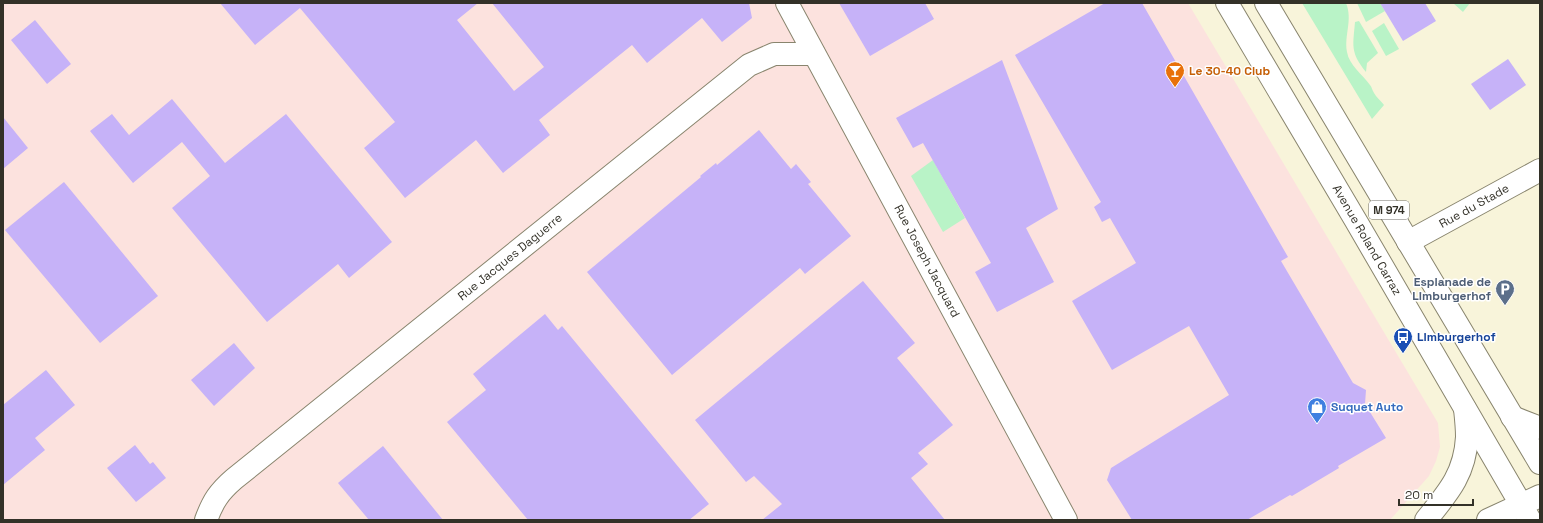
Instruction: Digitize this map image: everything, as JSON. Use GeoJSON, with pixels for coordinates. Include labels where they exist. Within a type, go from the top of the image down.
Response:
{"type":"FeatureCollection","features":[{"type":"Feature","properties":{"kind":"street","name":"Rue Joseph Jacquard"},"geometry":{"type":"LineString","coordinates":[[787,3],[1066,520]]}},
{"type":"Feature","properties":{"kind":"street","name":"Avenue Roland Carraz"},"geometry":{"type":"LineString","coordinates":[[1227,3],[1465,409],[1530,507]]}},
{"type":"Feature","properties":{"kind":"street","name":"M 974"},"geometry":{"type":"LineString","coordinates":[[1266,3],[1540,463]]}},
{"type":"Feature","properties":{"kind":"street","name":"Rue Jacques Daguerre"},"geometry":{"type":"LineString","coordinates":[[206,520],[219,492],[749,65],[774,54],[814,54]]}},
{"type":"Feature","properties":{"kind":"street","name":"Rue du Stade"},"geometry":{"type":"LineString","coordinates":[[1408,242],[1540,170]]}},
{"type":"Feature","properties":{"kind":"street"},"geometry":{"type":"LineString","coordinates":[[1426,520],[1446,495],[1459,474],[1465,458],[1467,436],[1465,409]]}},
{"type":"Feature","properties":{"kind":"street"},"geometry":{"type":"LineString","coordinates":[[1512,417],[1540,428]]}},
{"type":"Feature","properties":{"kind":"street"},"geometry":{"type":"LineString","coordinates":[[1488,520],[1530,507]]}},
{"type":"Feature","properties":{"kind":"shaded area"},"geometry":{"type":"Polygon","coordinates":[[[3,3],[1188,3],[1438,423],[1440,447],[1436,461],[1429,476],[1390,520],[3,520],[3,3]]]}},
{"type":"Feature","properties":{"kind":"green space"},"geometry":{"type":"Polygon","coordinates":[[[1302,3],[1346,3],[1349,15],[1346,46],[1348,57],[1384,105],[1372,119],[1302,3]]]}},
{"type":"Feature","properties":{"kind":"green space"},"geometry":{"type":"Polygon","coordinates":[[[1357,3],[1380,3],[1385,11],[1366,22],[1357,3]]]}},
{"type":"Feature","properties":{"kind":"green space"},"geometry":{"type":"Polygon","coordinates":[[[1453,3],[1470,3],[1463,12],[1453,3]]]}},
{"type":"Feature","properties":{"kind":"green space"},"geometry":{"type":"Polygon","coordinates":[[[1359,21],[1378,53],[1367,63],[1366,72],[1357,59],[1353,43],[1355,22],[1359,21]]]}},
{"type":"Feature","properties":{"kind":"green space"},"geometry":{"type":"Polygon","coordinates":[[[1384,23],[1399,49],[1386,56],[1372,31],[1384,23]]]}},
{"type":"Feature","properties":{"kind":"green space"},"geometry":{"type":"Polygon","coordinates":[[[933,160],[965,218],[943,232],[911,176],[933,160]]]}},
{"type":"Feature","properties":{"kind":"building"},"geometry":{"type":"Polygon","coordinates":[[[220,3],[478,3],[457,20],[514,91],[544,67],[492,3],[749,3],[752,18],[722,42],[702,18],[647,63],[632,45],[539,120],[550,135],[503,173],[476,140],[405,198],[364,148],[395,122],[300,8],[255,45],[220,3]]]}},
{"type":"Feature","properties":{"kind":"building"},"geometry":{"type":"Polygon","coordinates":[[[839,3],[925,3],[934,19],[870,56],[839,3]]]}},
{"type":"Feature","properties":{"kind":"building"},"geometry":{"type":"Polygon","coordinates":[[[1105,3],[1142,3],[1288,257],[1281,261],[1353,383],[1366,390],[1365,404],[1386,438],[1338,466],[1339,468],[1292,496],[1290,495],[1247,520],[1132,520],[1107,480],[1111,468],[1229,395],[1189,326],[1112,370],[1072,301],[1136,263],[1110,218],[1102,222],[1094,207],[1101,202],[1015,55],[1105,3]]]}},
{"type":"Feature","properties":{"kind":"building"},"geometry":{"type":"Polygon","coordinates":[[[1380,3],[1425,3],[1436,21],[1403,41],[1380,3]]]}},
{"type":"Feature","properties":{"kind":"building"},"geometry":{"type":"Polygon","coordinates":[[[35,20],[71,64],[47,84],[11,40],[35,20]]]}},
{"type":"Feature","properties":{"kind":"building"},"geometry":{"type":"Polygon","coordinates":[[[1508,59],[1526,85],[1490,110],[1471,84],[1508,59]]]}},
{"type":"Feature","properties":{"kind":"building"},"geometry":{"type":"Polygon","coordinates":[[[1002,60],[1058,209],[1026,228],[1054,282],[997,312],[975,272],[991,263],[923,143],[913,148],[896,118],[1002,60]]]}},
{"type":"Feature","properties":{"kind":"building"},"geometry":{"type":"Polygon","coordinates":[[[172,99],[225,163],[286,114],[392,242],[349,278],[338,264],[267,322],[172,208],[210,176],[182,142],[133,183],[90,131],[112,114],[129,135],[172,99]]]}},
{"type":"Feature","properties":{"kind":"building"},"geometry":{"type":"Polygon","coordinates":[[[3,117],[28,148],[3,169],[3,117]]]}},
{"type":"Feature","properties":{"kind":"building"},"geometry":{"type":"Polygon","coordinates":[[[759,130],[791,169],[796,164],[811,182],[808,184],[851,236],[805,274],[800,268],[672,375],[587,272],[701,177],[700,176],[716,163],[717,165],[759,130]]]}},
{"type":"Feature","properties":{"kind":"building"},"geometry":{"type":"Polygon","coordinates":[[[64,182],[158,296],[100,343],[5,230],[64,182]]]}},
{"type":"Feature","properties":{"kind":"building"},"geometry":{"type":"Polygon","coordinates":[[[863,281],[915,343],[897,358],[953,425],[918,453],[928,464],[911,478],[945,520],[762,520],[782,504],[754,476],[746,482],[695,420],[863,281]]]}},
{"type":"Feature","properties":{"kind":"building"},"geometry":{"type":"Polygon","coordinates":[[[545,314],[558,330],[562,326],[709,504],[689,520],[528,520],[447,422],[486,390],[473,374],[545,314]]]}},
{"type":"Feature","properties":{"kind":"building"},"geometry":{"type":"Polygon","coordinates":[[[234,343],[255,368],[214,406],[191,380],[234,343]]]}},
{"type":"Feature","properties":{"kind":"building"},"geometry":{"type":"Polygon","coordinates":[[[46,370],[75,405],[35,438],[45,450],[3,485],[3,405],[46,370]]]}},
{"type":"Feature","properties":{"kind":"building"},"geometry":{"type":"Polygon","coordinates":[[[135,445],[150,464],[153,462],[166,478],[136,502],[107,468],[135,445]]]}},
{"type":"Feature","properties":{"kind":"building"},"geometry":{"type":"Polygon","coordinates":[[[383,446],[443,520],[369,520],[338,483],[383,446]]]}},
{"type":"Feature","properties":{"kind":"place","name":"Le 30-40 Club"},"geometry":{"type":"Point","coordinates":[1175,88]}},
{"type":"Feature","properties":{"kind":"place","name":"Esplanade de Limburgerhof"},"geometry":{"type":"Point","coordinates":[1505,306]}},
{"type":"Feature","properties":{"kind":"place","name":"Limburgerhof"},"geometry":{"type":"Point","coordinates":[1403,354]}},
{"type":"Feature","properties":{"kind":"place","name":"Suquet Auto"},"geometry":{"type":"Point","coordinates":[1317,424]}}]}
